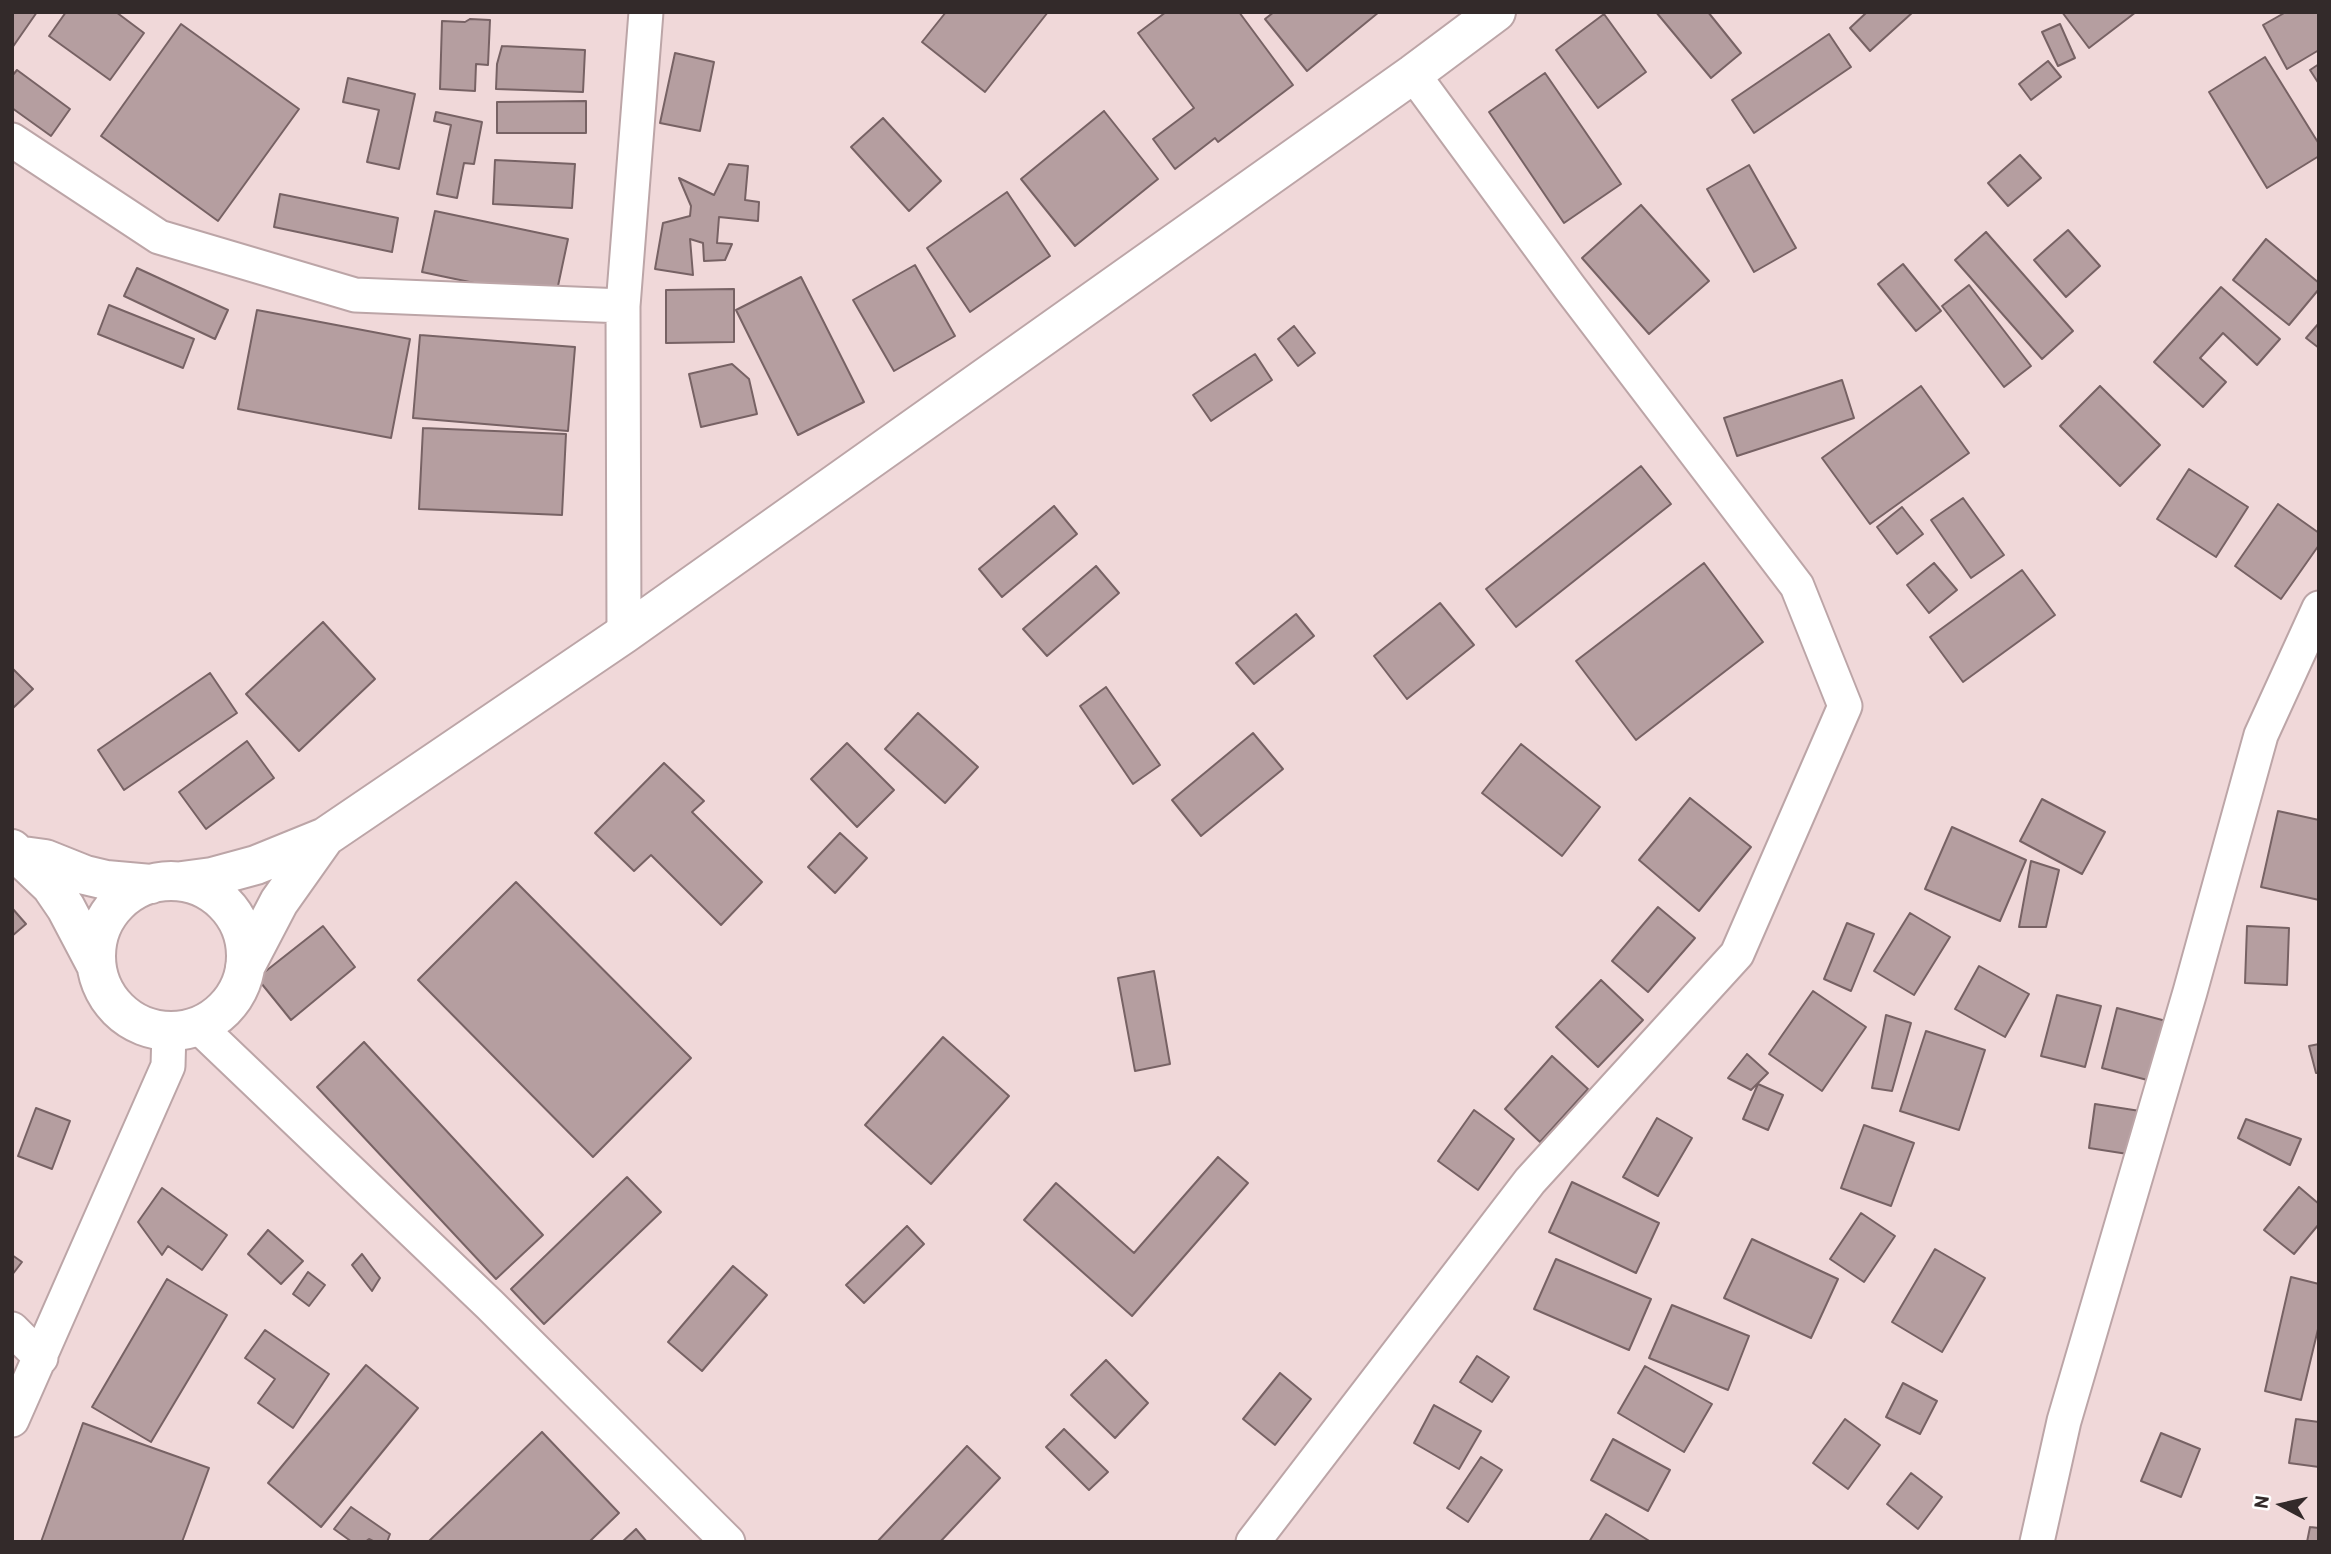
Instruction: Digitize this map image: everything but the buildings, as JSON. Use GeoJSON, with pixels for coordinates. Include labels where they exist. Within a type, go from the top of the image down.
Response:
{"type":"FeatureCollection","features":[{"type":"Feature","properties":{"kind":"main road"},"geometry":{"type":"LineString","coordinates":[[96,965],[100,935],[112,909],[126,895],[167,882],[212,877],[256,865],[325,837],[624,634],[1413,74],[1496,12]]}},
{"type":"Feature","properties":{"kind":"main road"},"geometry":{"type":"LineString","coordinates":[[245,967],[279,901],[325,837]]}},
{"type":"Feature","properties":{"kind":"main road"},"geometry":{"type":"LineString","coordinates":[[15,852],[45,859],[85,875],[106,880],[167,882],[201,887],[218,896],[232,911],[241,928],[246,947],[240,986],[230,1003],[216,1017],[184,1028],[160,1031],[141,1025],[124,1015],[101,984],[96,965],[79,930],[51,886],[15,852]]}},
{"type":"Feature","properties":{"kind":"street"},"geometry":{"type":"LineString","coordinates":[[624,634],[622,306],[646,12]]}},
{"type":"Feature","properties":{"kind":"street"},"geometry":{"type":"LineString","coordinates":[[1253,1542],[1530,1181],[1737,954],[1845,706],[1797,586],[1570,288],[1413,74]]}},
{"type":"Feature","properties":{"kind":"street"},"geometry":{"type":"LineString","coordinates":[[12,140],[159,237],[355,295],[622,306]]}},
{"type":"Feature","properties":{"kind":"street"},"geometry":{"type":"LineString","coordinates":[[2037,1542],[2064,1421],[2190,992],[2261,735],[2319,608]]}},
{"type":"Feature","properties":{"kind":"street"},"geometry":{"type":"LineString","coordinates":[[12,1420],[184,1028],[490,1305],[728,1542]]}},
{"type":"Feature","properties":{"kind":"street"},"geometry":{"type":"LineString","coordinates":[[12,1329],[41,1358]]}}]}
